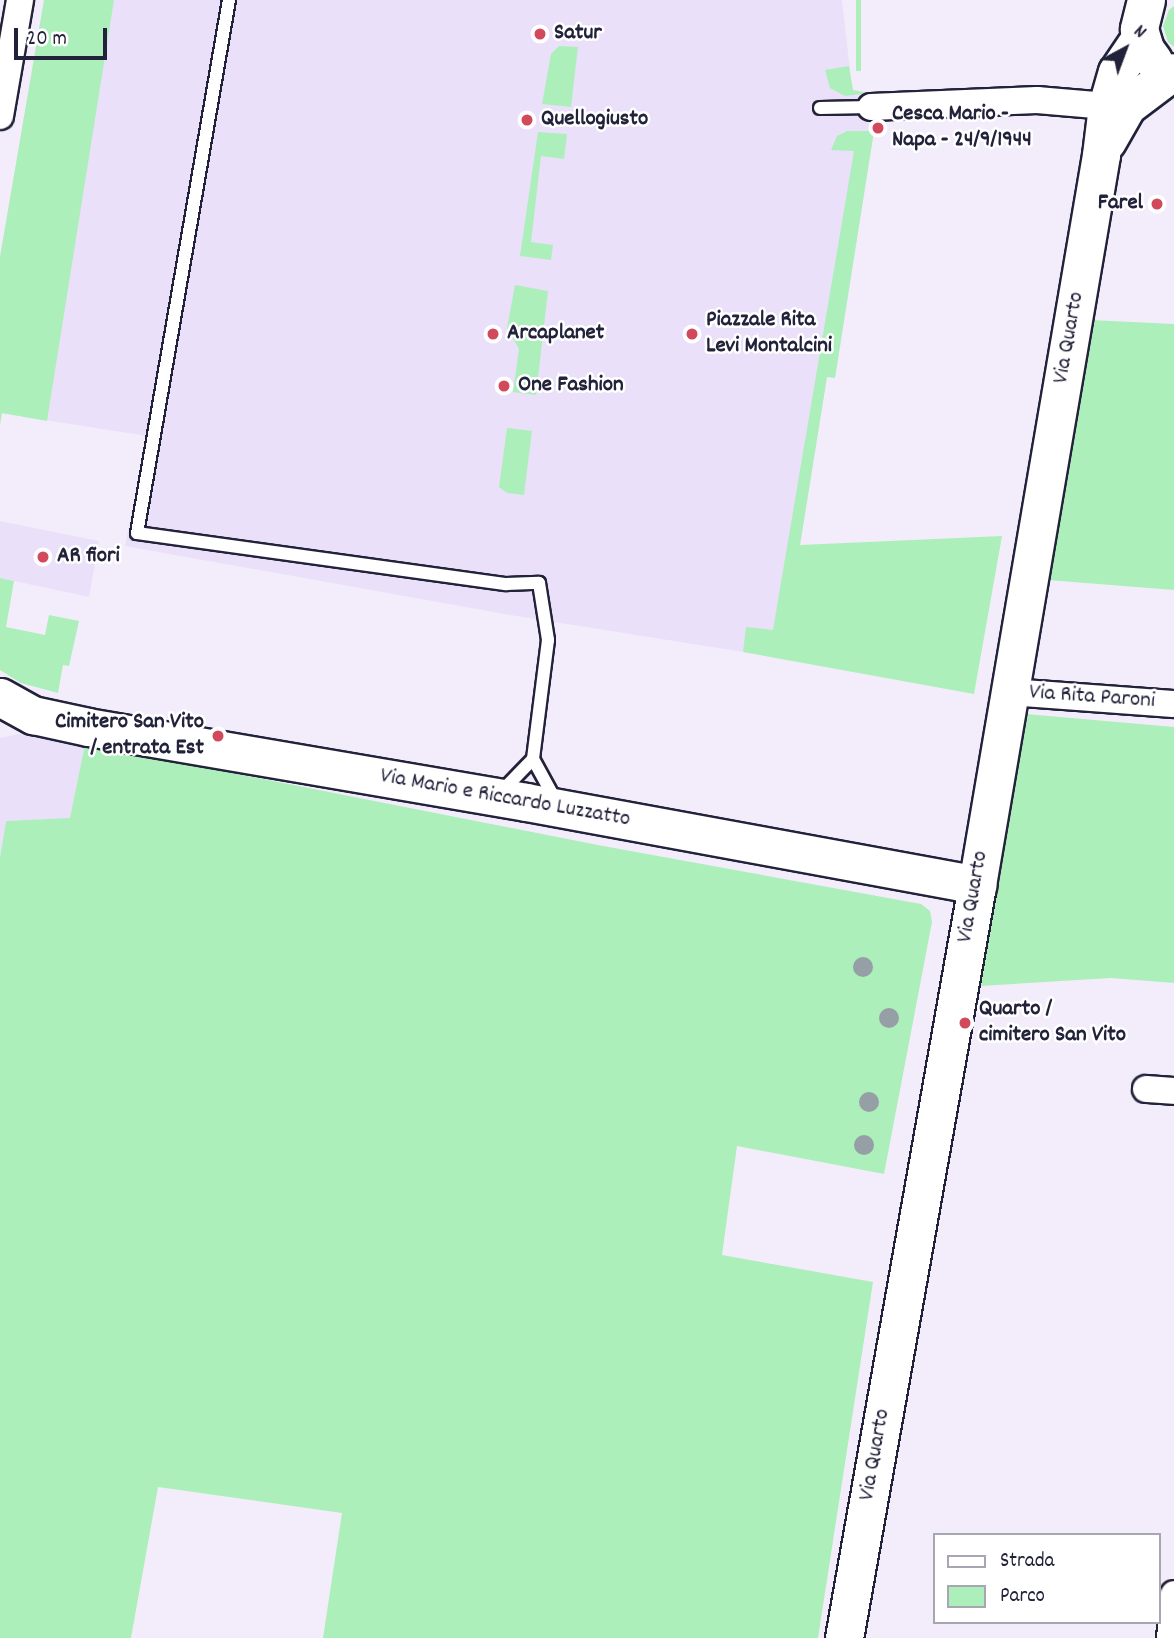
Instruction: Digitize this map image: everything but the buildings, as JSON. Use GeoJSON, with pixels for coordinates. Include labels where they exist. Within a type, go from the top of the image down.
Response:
{"type":"FeatureCollection","features":[{"type":"Feature","properties":{"kind":"street"},"geometry":{"type":"LineString","coordinates":[[0,116],[20,0]]}},
{"type":"Feature","properties":{"kind":"street"},"geometry":{"type":"LineString","coordinates":[[1146,0],[1139,21],[1140,38],[1151,58],[1173,73]]}},
{"type":"Feature","properties":{"kind":"street","name":"Via Quarto"},"geometry":{"type":"LineString","coordinates":[[844,1638],[977,885],[1101,155],[1107,106],[1116,72],[1140,38]]}},
{"type":"Feature","properties":{"kind":"street","name":"Via Quarto"},"geometry":{"type":"LineString","coordinates":[[1101,155],[1119,116],[1127,106],[1173,73]]}},
{"type":"Feature","properties":{"kind":"street"},"geometry":{"type":"LineString","coordinates":[[871,107],[1037,100],[1107,106]]}},
{"type":"Feature","properties":{"kind":"street","name":"Via Rita Paroni"},"geometry":{"type":"LineString","coordinates":[[1009,692],[1174,704]]}},
{"type":"Feature","properties":{"kind":"street","name":"Via Mario e Riccardo Luzzatto"},"geometry":{"type":"LineString","coordinates":[[0,698],[17,717],[560,808],[977,885]]}},
{"type":"Feature","properties":{"kind":"street"},"geometry":{"type":"LineString","coordinates":[[1146,1089],[1174,1091]]}},
{"type":"Feature","properties":{"kind":"street"},"geometry":{"type":"LineString","coordinates":[[1170,1638],[1174,1594]]}},
{"type":"Feature","properties":{"kind":"lane"},"geometry":{"type":"LineString","coordinates":[[229,0],[137,533],[506,584],[539,583],[548,640],[533,759],[560,808]]}},
{"type":"Feature","properties":{"kind":"lane"},"geometry":{"type":"LineString","coordinates":[[820,108],[871,107]]}},
{"type":"Feature","properties":{"kind":"lane"},"geometry":{"type":"LineString","coordinates":[[496,797],[533,759]]}},
{"type":"Feature","properties":{"kind":"shaded area"},"geometry":{"type":"Polygon","coordinates":[[[44,0],[842,0],[852,88],[857,93],[869,93],[874,131],[835,378],[827,377],[782,658],[510,615],[125,546],[147,436],[0,413],[0,257],[44,0]]]}},
{"type":"Feature","properties":{"kind":"shaded area"},"geometry":{"type":"Polygon","coordinates":[[[0,521],[99,541],[89,597],[0,578],[0,521]]]}},
{"type":"Feature","properties":{"kind":"shaded area"},"geometry":{"type":"Polygon","coordinates":[[[18,734],[85,744],[70,819],[6,821],[0,857],[0,738],[18,734]]]}},
{"type":"Feature","properties":{"kind":"green space"},"geometry":{"type":"Polygon","coordinates":[[[44,0],[114,0],[47,421],[2,413],[0,425],[0,257],[44,0]]]}},
{"type":"Feature","properties":{"kind":"green space"},"geometry":{"type":"Polygon","coordinates":[[[856,0],[861,0],[861,71],[856,71],[856,0]]]}},
{"type":"Feature","properties":{"kind":"green space"},"geometry":{"type":"Polygon","coordinates":[[[1174,6],[1174,47],[1168,42],[1163,26],[1169,10],[1174,6]]]}},
{"type":"Feature","properties":{"kind":"green space"},"geometry":{"type":"Polygon","coordinates":[[[559,46],[578,47],[571,107],[542,104],[551,54],[559,46]]]}},
{"type":"Feature","properties":{"kind":"green space"},"geometry":{"type":"Polygon","coordinates":[[[849,66],[853,90],[869,93],[845,96],[830,88],[825,70],[849,66]]]}},
{"type":"Feature","properties":{"kind":"green space"},"geometry":{"type":"Polygon","coordinates":[[[847,131],[874,131],[835,378],[827,377],[800,545],[1002,536],[974,694],[743,652],[746,627],[773,630],[854,151],[831,150],[837,136],[847,131]]]}},
{"type":"Feature","properties":{"kind":"green space"},"geometry":{"type":"Polygon","coordinates":[[[538,132],[567,134],[564,159],[541,156],[531,242],[553,245],[551,260],[520,256],[538,132]]]}},
{"type":"Feature","properties":{"kind":"green space"},"geometry":{"type":"Polygon","coordinates":[[[515,285],[548,291],[536,395],[513,392],[519,349],[507,328],[515,285]]]}},
{"type":"Feature","properties":{"kind":"green space"},"geometry":{"type":"Polygon","coordinates":[[[1090,320],[1174,324],[1174,590],[1048,580],[1090,320]]]}},
{"type":"Feature","properties":{"kind":"green space"},"geometry":{"type":"Polygon","coordinates":[[[507,428],[532,431],[524,495],[507,493],[499,487],[507,428]]]}},
{"type":"Feature","properties":{"kind":"green space"},"geometry":{"type":"Polygon","coordinates":[[[0,578],[14,581],[6,627],[45,635],[49,615],[79,621],[69,666],[63,665],[58,693],[21,683],[0,670],[0,578]]]}},
{"type":"Feature","properties":{"kind":"green space"},"geometry":{"type":"Polygon","coordinates":[[[1026,714],[1174,727],[1174,983],[1111,978],[981,986],[1026,714]]]}},
{"type":"Feature","properties":{"kind":"green space"},"geometry":{"type":"Polygon","coordinates":[[[85,744],[603,846],[921,904],[930,911],[932,922],[884,1174],[737,1146],[722,1255],[873,1282],[818,1638],[323,1638],[342,1513],[158,1487],[131,1638],[0,1638],[0,857],[6,821],[70,818],[85,744]]]}},
{"type":"Feature","properties":{"kind":"place","name":"Satur"},"geometry":{"type":"Point","coordinates":[540,34]}},
{"type":"Feature","properties":{"kind":"place","name":"Quellogiusto"},"geometry":{"type":"Point","coordinates":[527,120]}},
{"type":"Feature","properties":{"kind":"place","name":"Cesca Mario - Napa - 24/9/1944"},"geometry":{"type":"Point","coordinates":[878,128]}},
{"type":"Feature","properties":{"kind":"place","name":"Farel"},"geometry":{"type":"Point","coordinates":[1157,204]}},
{"type":"Feature","properties":{"kind":"place","name":"Arcaplanet"},"geometry":{"type":"Point","coordinates":[493,334]}},
{"type":"Feature","properties":{"kind":"place","name":"Piazzale Rita Levi Montalcini"},"geometry":{"type":"Point","coordinates":[692,334]}},
{"type":"Feature","properties":{"kind":"place","name":"One Fashion"},"geometry":{"type":"Point","coordinates":[504,386]}},
{"type":"Feature","properties":{"kind":"place","name":"AR fiori"},"geometry":{"type":"Point","coordinates":[43,557]}},
{"type":"Feature","properties":{"kind":"place","name":"Cimitero San Vito / entrata Est"},"geometry":{"type":"Point","coordinates":[218,736]}},
{"type":"Feature","properties":{"kind":"place","name":"Quarto / cimitero San Vito"},"geometry":{"type":"Point","coordinates":[965,1023]}}]}
